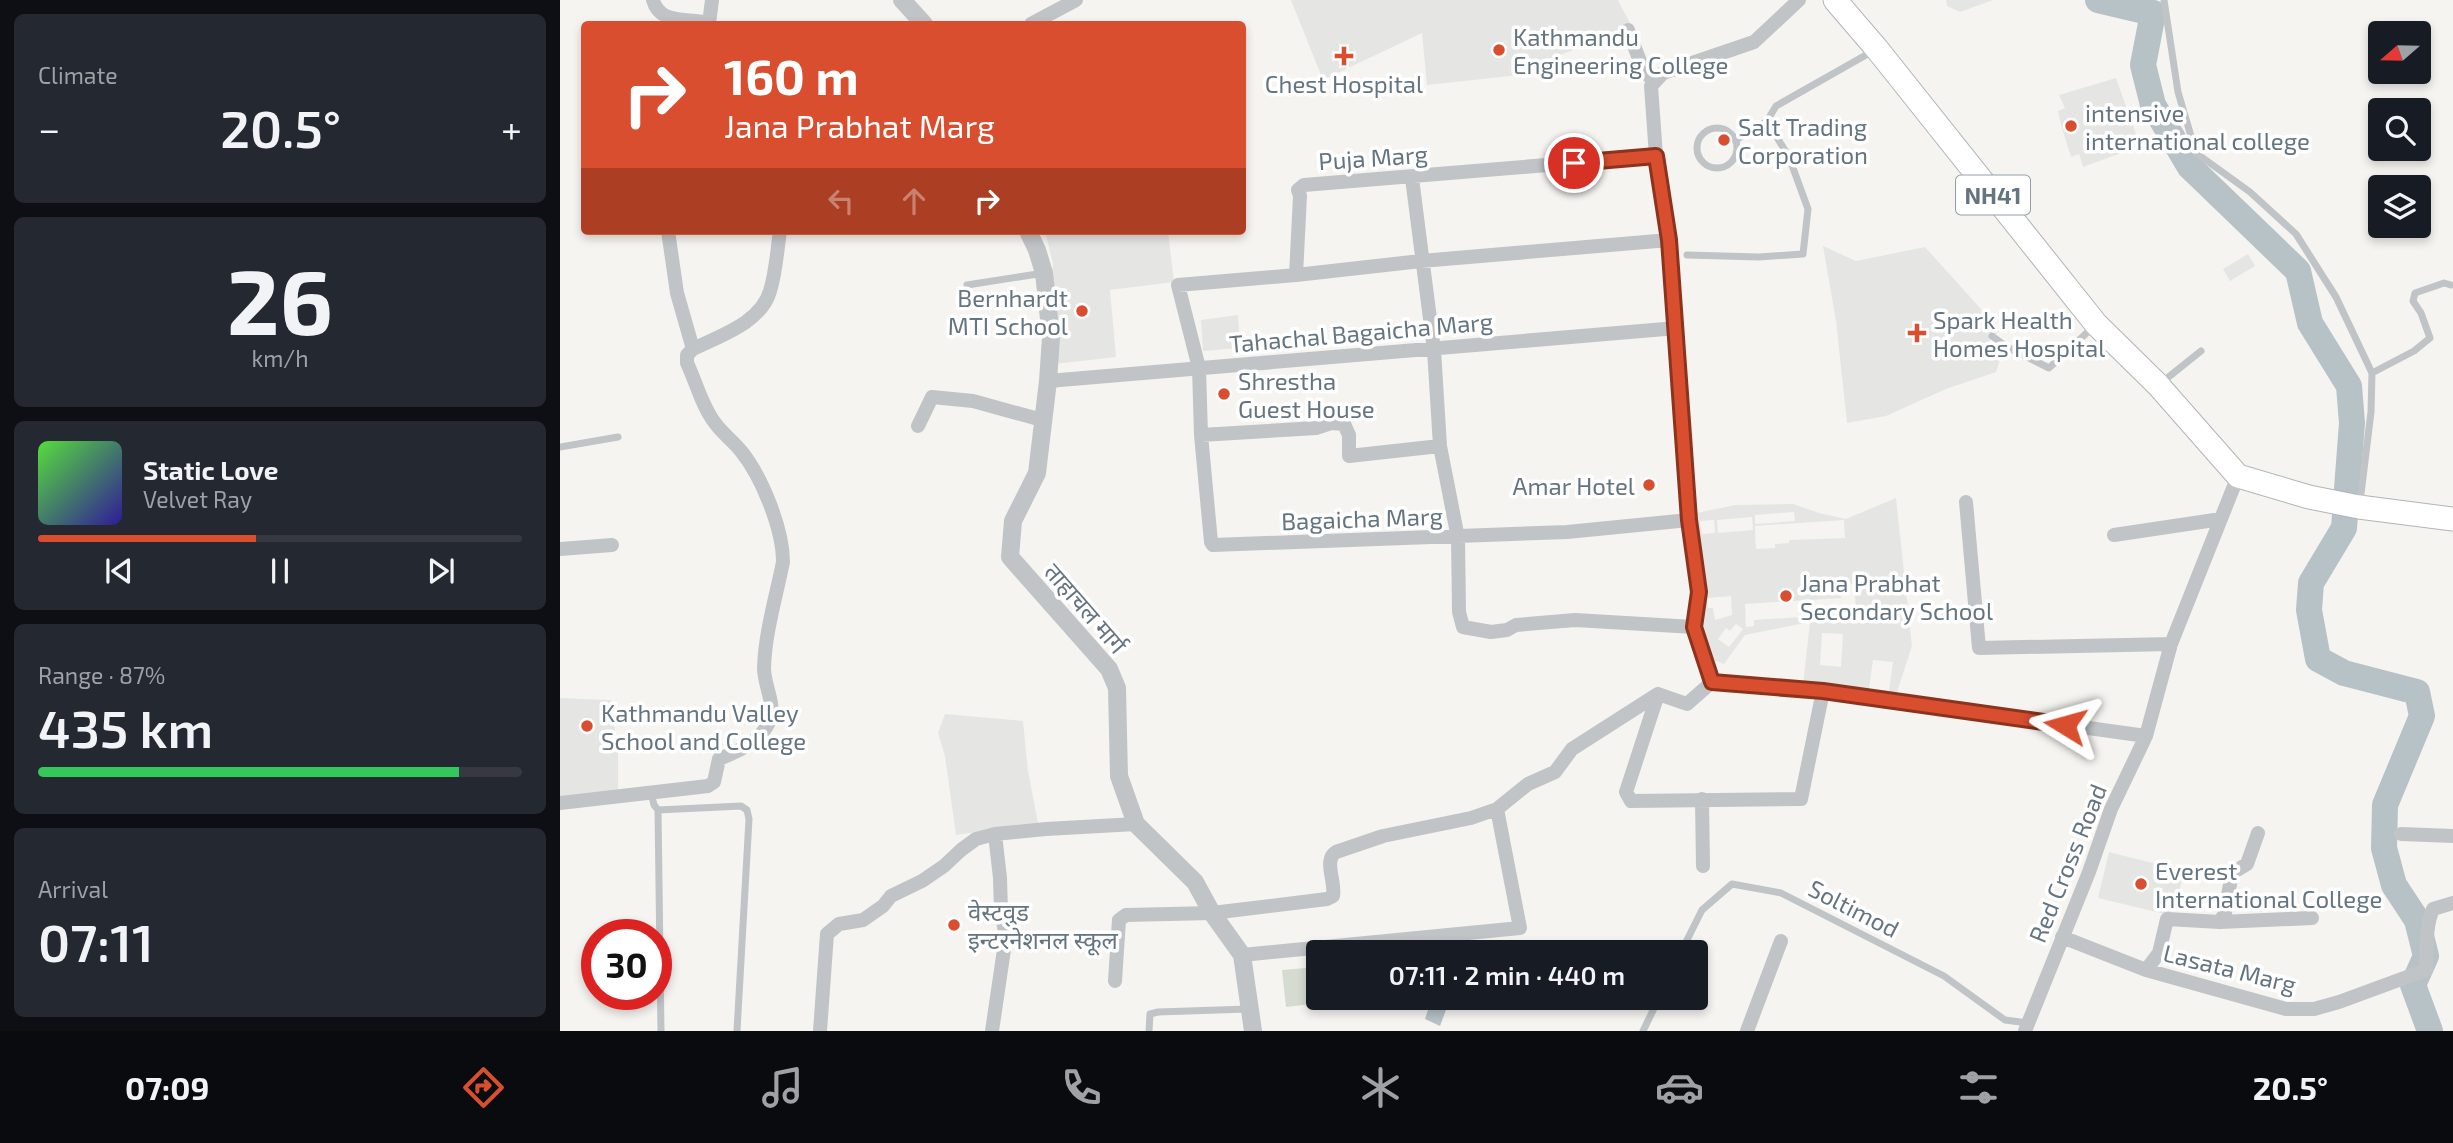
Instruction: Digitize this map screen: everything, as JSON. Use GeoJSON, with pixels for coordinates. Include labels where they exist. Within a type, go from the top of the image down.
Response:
{"type":"FeatureCollection","features":[{"type":"Feature","properties":{"kind":"highway","name":"NH41"},"geometry":{"type":"LineString","coordinates":[[1835,0],[2096,324],[2158,385],[2238,476]]}},
{"type":"Feature","properties":{"kind":"highway"},"geometry":{"type":"LineString","coordinates":[[2238,476],[2309,497],[2359,507],[2453,519]]}},
{"type":"Feature","properties":{"kind":"street"},"geometry":{"type":"LineString","coordinates":[[653,0],[658,13],[664,17],[697,21]]}},
{"type":"Feature","properties":{"kind":"street"},"geometry":{"type":"LineString","coordinates":[[709,21],[712,0]]}},
{"type":"Feature","properties":{"kind":"street"},"geometry":{"type":"LineString","coordinates":[[902,0],[921,21]]}},
{"type":"Feature","properties":{"kind":"street"},"geometry":{"type":"LineString","coordinates":[[1037,21],[1076,0]]}},
{"type":"Feature","properties":{"kind":"street"},"geometry":{"type":"LineString","coordinates":[[1712,682],[1694,627],[1699,592],[1689,520],[1669,240],[1656,156],[1651,86],[1663,73],[1754,41],[1799,0]]}},
{"type":"Feature","properties":{"kind":"street"},"geometry":{"type":"LineString","coordinates":[[1628,30],[1643,69],[1654,82]]}},
{"type":"Feature","properties":{"kind":"street","name":"Puja Marg"},"geometry":{"type":"LineString","coordinates":[[1296,275],[1300,196],[1298,190],[1304,185],[1656,156]]}},
{"type":"Feature","properties":{"kind":"street"},"geometry":{"type":"LineString","coordinates":[[1412,178],[1434,350],[1440,446],[1458,538],[1459,612],[1463,627],[1491,632],[1507,630],[1516,625],[1575,620],[1694,627]]}},
{"type":"Feature","properties":{"kind":"street"},"geometry":{"type":"LineString","coordinates":[[669,235],[677,293],[692,349]]}},
{"type":"Feature","properties":{"kind":"street"},"geometry":{"type":"LineString","coordinates":[[560,803],[708,786],[714,782],[719,759],[749,745],[771,717],[764,672],[783,562],[783,545],[776,520],[751,464],[714,423],[687,363],[687,355],[692,349],[740,326],[755,315],[770,294],[779,235]]}},
{"type":"Feature","properties":{"kind":"street","name":"ताहाचल मार्ग"},"geometry":{"type":"LineString","coordinates":[[1030,235],[1044,273],[1051,337],[1037,474],[1013,521],[1010,557],[1109,669],[1117,688],[1119,776],[1136,824],[1195,882],[1212,913],[1242,955],[1253,1031]]}},
{"type":"Feature","properties":{"kind":"street"},"geometry":{"type":"LineString","coordinates":[[1199,368],[1178,285],[1669,240]]}},
{"type":"Feature","properties":{"kind":"street","name":"Tahachal Bagaicha Marg"},"geometry":{"type":"LineString","coordinates":[[1048,381],[1676,328]]}},
{"type":"Feature","properties":{"kind":"street","name":"Bagaicha Marg"},"geometry":{"type":"LineString","coordinates":[[1199,368],[1201,435],[1213,545],[1567,533],[1689,520]]}},
{"type":"Feature","properties":{"kind":"street"},"geometry":{"type":"LineString","coordinates":[[918,426],[932,397],[973,401],[1042,420]]}},
{"type":"Feature","properties":{"kind":"street"},"geometry":{"type":"LineString","coordinates":[[1201,435],[1316,428],[1331,423],[1343,424],[1349,435],[1349,456],[1440,446]]}},
{"type":"Feature","properties":{"kind":"street","name":"Red Cross Road"},"geometry":{"type":"LineString","coordinates":[[2026,1027],[2089,872],[2111,809],[2146,736],[2171,644],[2238,476]]}},
{"type":"Feature","properties":{"kind":"street"},"geometry":{"type":"LineString","coordinates":[[1966,502],[1979,648],[2171,644]]}},
{"type":"Feature","properties":{"kind":"street"},"geometry":{"type":"LineString","coordinates":[[2114,535],[2221,519]]}},
{"type":"Feature","properties":{"kind":"street"},"geometry":{"type":"LineString","coordinates":[[560,549],[612,545]]}},
{"type":"Feature","properties":{"kind":"street"},"geometry":{"type":"LineString","coordinates":[[1658,694],[1686,704],[1712,682],[1823,691],[2146,736]]}},
{"type":"Feature","properties":{"kind":"street"},"geometry":{"type":"LineString","coordinates":[[1658,694],[1626,792],[1631,801],[1801,799],[1823,691]]}},
{"type":"Feature","properties":{"kind":"street"},"geometry":{"type":"LineString","coordinates":[[1115,981],[1119,920],[1126,915],[1212,913],[1327,899],[1333,896],[1335,887],[1329,860],[1331,854],[1383,836],[1471,818],[1497,809],[1528,784],[1555,772],[1572,749],[1658,694]]}},
{"type":"Feature","properties":{"kind":"street"},"geometry":{"type":"LineString","coordinates":[[1702,799],[1703,866]]}},
{"type":"Feature","properties":{"kind":"street"},"geometry":{"type":"LineString","coordinates":[[1242,955],[1520,929],[1497,809]]}},
{"type":"Feature","properties":{"kind":"street"},"geometry":{"type":"LineString","coordinates":[[820,1031],[827,934],[839,924],[863,920],[883,906],[891,896],[922,881],[944,866],[976,839],[1046,829],[1136,824]]}},
{"type":"Feature","properties":{"kind":"street"},"geometry":{"type":"LineString","coordinates":[[2220,922],[2225,913],[2232,873],[2247,864],[2258,833]]}},
{"type":"Feature","properties":{"kind":"street"},"geometry":{"type":"LineString","coordinates":[[2401,834],[2453,836]]}},
{"type":"Feature","properties":{"kind":"street"},"geometry":{"type":"LineString","coordinates":[[992,1031],[1006,936],[1001,912],[995,835]]}},
{"type":"Feature","properties":{"kind":"street","name":"Lasata Marg"},"geometry":{"type":"LineString","coordinates":[[2062,937],[2146,970],[2286,1009],[2314,1009],[2426,970],[2430,916],[2433,909],[2453,903]]}},
{"type":"Feature","properties":{"kind":"street"},"geometry":{"type":"LineString","coordinates":[[2146,970],[2159,953],[2167,919],[2220,922],[2312,918]]}},
{"type":"Feature","properties":{"kind":"street"},"geometry":{"type":"LineString","coordinates":[[1752,1029],[1781,941]]}},
{"type":"Feature","properties":{"kind":"lane"},"geometry":{"type":"LineString","coordinates":[[2164,0],[2178,92],[2196,153],[2250,192],[2296,234],[2336,297],[2372,373],[2371,412],[2359,507]]}},
{"type":"Feature","properties":{"kind":"lane"},"geometry":{"type":"LineString","coordinates":[[1736,140],[1767,121],[1776,106],[1877,49]]}},
{"type":"Feature","properties":{"kind":"lane"},"geometry":{"type":"LineString","coordinates":[[1687,255],[1759,257],[1803,254],[1808,209],[1789,157],[1767,121]]}},
{"type":"Feature","properties":{"kind":"lane"},"geometry":{"type":"LineString","coordinates":[[1709,130],[1727,130],[1736,140],[1738,147],[1734,160],[1723,168],[1710,167],[1698,155],[1700,137],[1709,130]]}},
{"type":"Feature","properties":{"kind":"lane"},"geometry":{"type":"LineString","coordinates":[[967,285],[1044,273]]}},
{"type":"Feature","properties":{"kind":"lane"},"geometry":{"type":"LineString","coordinates":[[2372,373],[2414,351],[2430,338],[2421,313],[2413,301],[2415,293],[2444,283],[2451,285]]}},
{"type":"Feature","properties":{"kind":"lane"},"geometry":{"type":"LineString","coordinates":[[1992,336],[2007,347],[2049,368],[2096,324]]}},
{"type":"Feature","properties":{"kind":"lane"},"geometry":{"type":"LineString","coordinates":[[2158,385],[2202,351]]}},
{"type":"Feature","properties":{"kind":"lane"},"geometry":{"type":"LineString","coordinates":[[560,447],[618,437]]}},
{"type":"Feature","properties":{"kind":"lane"},"geometry":{"type":"LineString","coordinates":[[651,793],[657,810],[661,1031]]}},
{"type":"Feature","properties":{"kind":"lane"},"geometry":{"type":"LineString","coordinates":[[657,810],[741,806],[747,810],[749,819],[737,1031]]}},
{"type":"Feature","properties":{"kind":"lane","name":"Soltimod"},"geometry":{"type":"LineString","coordinates":[[1687,940],[1702,910],[1732,884],[1781,893],[1944,976],[2005,1020],[2026,1027]]}},
{"type":"Feature","properties":{"kind":"lane"},"geometry":{"type":"LineString","coordinates":[[1149,1031],[1150,1014],[1158,1012],[1249,1009]]}},
{"type":"Feature","properties":{"kind":"lane"},"geometry":{"type":"LineString","coordinates":[[1643,1031],[1653,1010]]}},
{"type":"Feature","properties":{"kind":"shaded area","name":"Kathmandu Engineering College"},"geometry":{"type":"Polygon","coordinates":[[[1291,0],[1618,0],[1633,29],[1528,66],[1528,74],[1427,85],[1422,33],[1323,80],[1291,0]]]}},
{"type":"Feature","properties":{"kind":"shaded area"},"geometry":{"type":"Polygon","coordinates":[[[1946,0],[1993,0],[1960,12],[1947,6],[1946,0]]]}},
{"type":"Feature","properties":{"kind":"shaded area"},"geometry":{"type":"Polygon","coordinates":[[[2116,78],[2140,146],[2083,167],[2079,154],[2071,157],[2058,111],[2065,108],[2059,95],[2116,78]]]}},
{"type":"Feature","properties":{"kind":"shaded area","name":"Bernhardt MTI School"},"geometry":{"type":"Polygon","coordinates":[[[1046,235],[1168,235],[1174,282],[1110,290],[1116,357],[1055,364],[1050,286],[1053,264],[1046,235]]]}},
{"type":"Feature","properties":{"kind":"shaded area","name":"Spark Health Homes Hospital"},"geometry":{"type":"Polygon","coordinates":[[[1823,246],[1856,261],[1925,247],[2000,330],[1984,347],[2000,359],[1996,372],[1946,389],[1886,416],[1847,423],[1836,321],[1823,246]]]}},
{"type":"Feature","properties":{"kind":"shaded area"},"geometry":{"type":"Polygon","coordinates":[[[2248,254],[2255,266],[2230,281],[2223,269],[2248,254]]]}},
{"type":"Feature","properties":{"kind":"shaded area"},"geometry":{"type":"Polygon","coordinates":[[[1238,315],[1240,348],[1203,351],[1201,320],[1238,315]]]}},
{"type":"Feature","properties":{"kind":"shaded area","name":"Jana Prabhat Secondary School"},"geometry":{"type":"Polygon","coordinates":[[[1896,498],[1912,646],[1896,695],[1803,685],[1810,622],[1745,635],[1724,664],[1708,658],[1696,623],[1692,514],[1735,505],[1793,504],[1846,519],[1896,498]],[[1794,512],[1755,515],[1755,524],[1795,521],[1794,512]],[[1752,517],[1717,520],[1718,533],[1753,530],[1752,517]],[[1714,520],[1700,521],[1702,534],[1715,533],[1714,520]],[[1844,520],[1755,526],[1756,549],[1775,548],[1775,544],[1789,543],[1789,540],[1845,538],[1844,520]],[[1854,584],[1840,585],[1841,598],[1745,604],[1746,627],[1754,626],[1754,620],[1847,614],[1847,611],[1856,610],[1854,584]],[[1731,596],[1707,598],[1708,608],[1713,608],[1715,620],[1732,615],[1731,596]],[[1736,624],[1730,631],[1726,628],[1718,639],[1729,647],[1743,629],[1736,624]],[[1822,633],[1820,665],[1841,667],[1843,634],[1822,633]],[[1873,660],[1869,689],[1889,691],[1893,662],[1873,660]]]}},
{"type":"Feature","properties":{"kind":"shaded area","name":"Kathmandu Valley School and College"},"geometry":{"type":"Polygon","coordinates":[[[560,698],[611,700],[618,752],[618,791],[560,797],[560,698]]]}},
{"type":"Feature","properties":{"kind":"shaded area"},"geometry":{"type":"Polygon","coordinates":[[[945,714],[1023,721],[1028,771],[1038,823],[956,835],[945,756],[938,733],[945,714]]]}},
{"type":"Feature","properties":{"kind":"shaded area","name":"Everest International College"},"geometry":{"type":"Polygon","coordinates":[[[2109,852],[2184,871],[2173,916],[2098,898],[2109,852]]]}},
{"type":"Feature","properties":{"kind":"shaded area"},"geometry":{"type":"Polygon","coordinates":[[[1306,968],[1306,1005],[1286,1007],[1282,970],[1306,968]]]}},
{"type":"Feature","properties":{"kind":"shaded area"},"geometry":{"type":"Polygon","coordinates":[[[1428,1010],[1446,1010],[1440,1026],[1425,1019],[1428,1010]]]}},
{"type":"Feature","properties":{"kind":"waterway"},"geometry":{"type":"LineString","coordinates":[[2098,0],[2153,13],[2143,65],[2153,105],[2190,167],[2298,271],[2310,323],[2349,386],[2352,423],[2344,528],[2311,583],[2309,610],[2318,659],[2344,673],[2417,692],[2422,716],[2385,805],[2384,848],[2394,885],[2417,920],[2426,956],[2413,985],[2430,1031]]}},
{"type":"Feature","properties":{"kind":"place","name":"Kathmandu Engineering College"},"geometry":{"type":"Point","coordinates":[1499,50]}},
{"type":"Feature","properties":{"kind":"place","name":"Chest Hospital"},"geometry":{"type":"Point","coordinates":[1344,56]}},
{"type":"Feature","properties":{"kind":"place","name":"intensive international college"},"geometry":{"type":"Point","coordinates":[2071,126]}},
{"type":"Feature","properties":{"kind":"place","name":"Salt Trading Corporation"},"geometry":{"type":"Point","coordinates":[1724,140]}},
{"type":"Feature","properties":{"kind":"place","name":"Bernhardt MTI School"},"geometry":{"type":"Point","coordinates":[1082,311]}},
{"type":"Feature","properties":{"kind":"place","name":"Spark Health Homes Hospital"},"geometry":{"type":"Point","coordinates":[1917,333]}},
{"type":"Feature","properties":{"kind":"place","name":"Shrestha Guest House"},"geometry":{"type":"Point","coordinates":[1224,394]}},
{"type":"Feature","properties":{"kind":"place","name":"Amar Hotel"},"geometry":{"type":"Point","coordinates":[1649,485]}},
{"type":"Feature","properties":{"kind":"place","name":"Jana Prabhat Secondary School"},"geometry":{"type":"Point","coordinates":[1786,596]}},
{"type":"Feature","properties":{"kind":"place","name":"Kathmandu Valley School and College"},"geometry":{"type":"Point","coordinates":[587,726]}},
{"type":"Feature","properties":{"kind":"place","name":"Everest International College"},"geometry":{"type":"Point","coordinates":[2141,884]}},
{"type":"Feature","properties":{"kind":"place","name":"वेस्टवुड इन्टरनेशनल स्कूल"},"geometry":{"type":"Point","coordinates":[954,925]}},
{"type":"Feature","properties":{"kind":"route"},"geometry":{"type":"LineString","coordinates":[[1574,163],[1656,156],[1669,240],[1689,520],[1699,592],[1694,627],[1712,682],[1823,691],[2065,725]]}}]}
